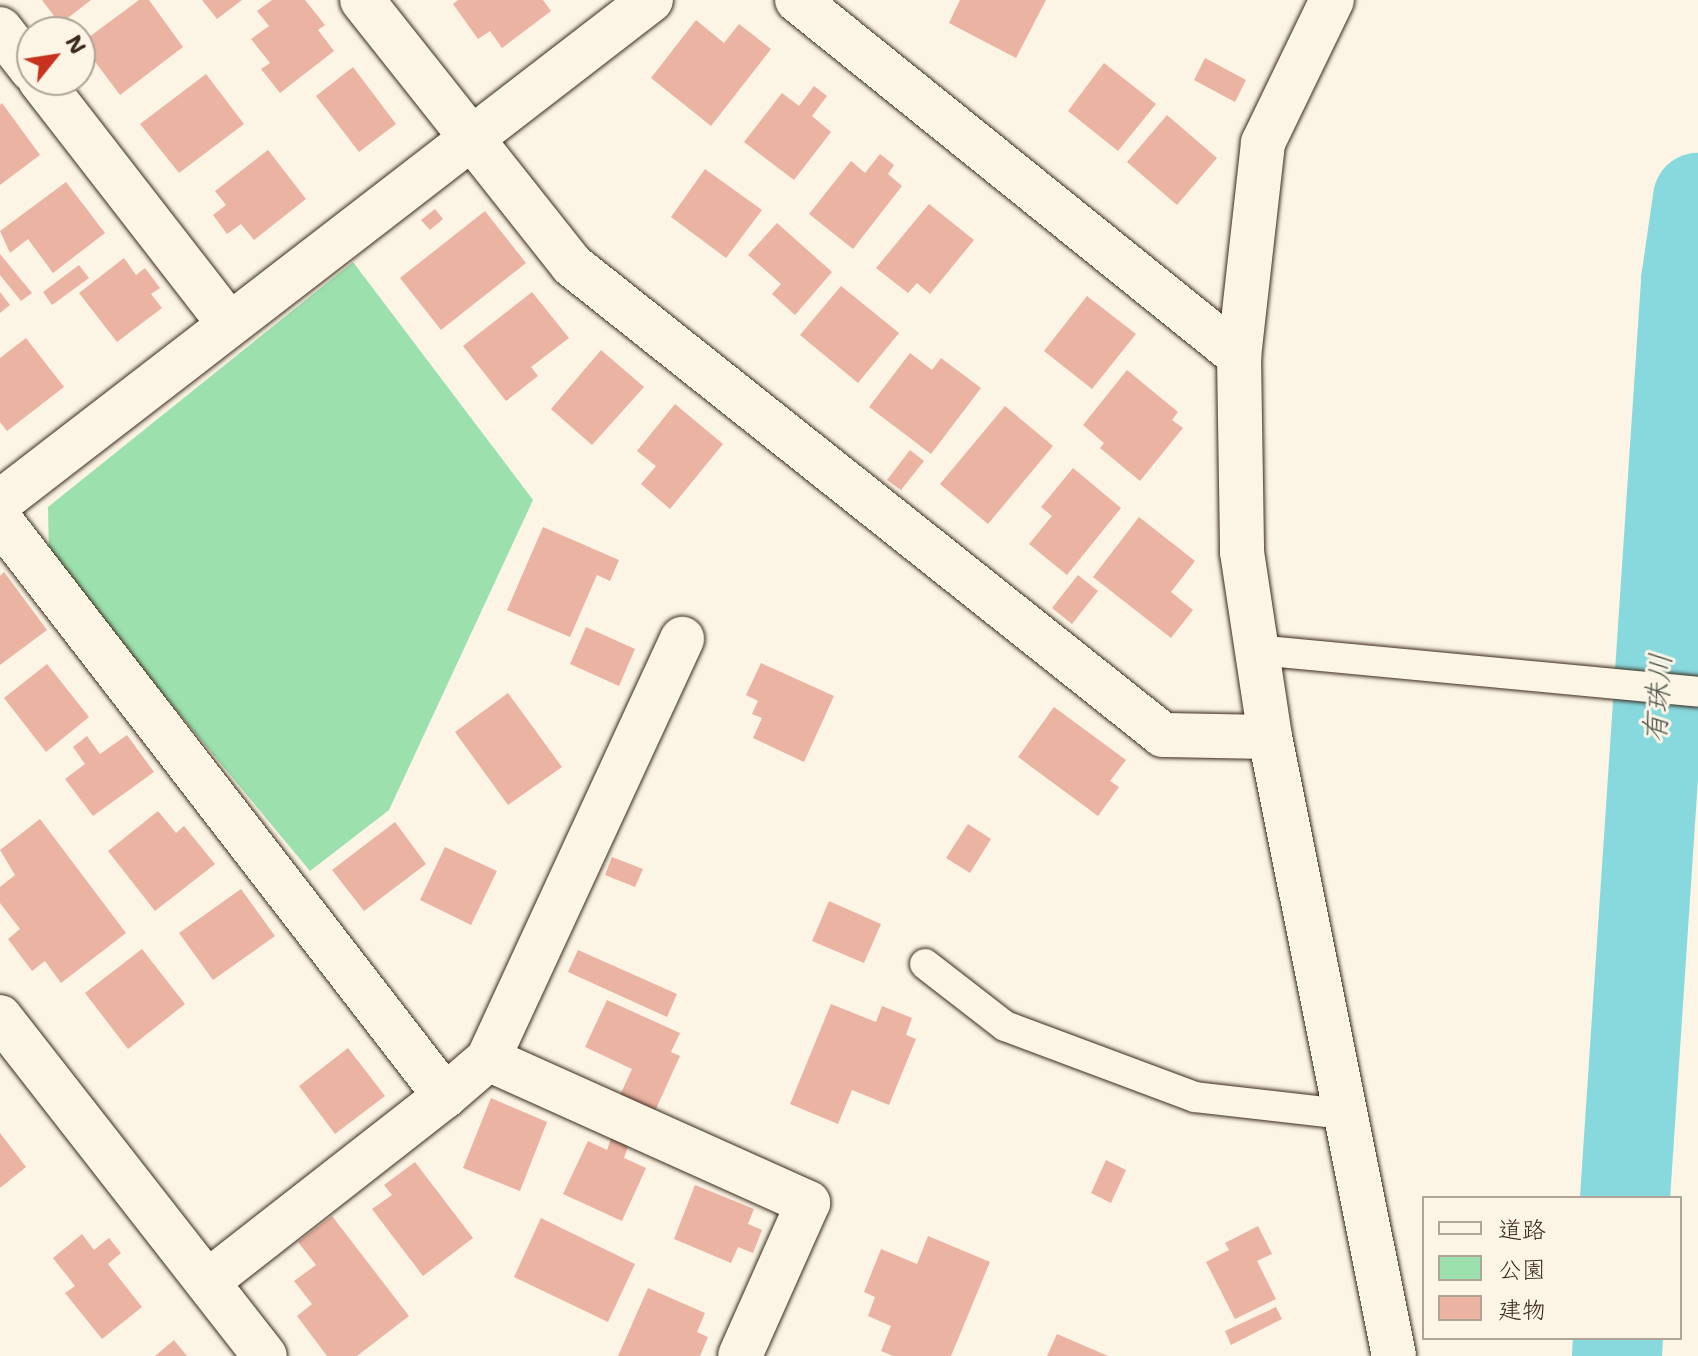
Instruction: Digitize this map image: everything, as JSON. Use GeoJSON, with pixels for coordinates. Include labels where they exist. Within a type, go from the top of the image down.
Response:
{"type":"FeatureCollection","features":[{"type":"Feature","properties":{"kind":"street"},"geometry":{"type":"LineString","coordinates":[[362,0],[467,137],[572,265],[1163,735],[1270,737]]}},
{"type":"Feature","properties":{"kind":"street"},"geometry":{"type":"LineString","coordinates":[[0,502],[467,137],[651,0]]}},
{"type":"Feature","properties":{"kind":"street"},"geometry":{"type":"LineString","coordinates":[[797,0],[1239,356]]}},
{"type":"Feature","properties":{"kind":"street"},"geometry":{"type":"LineString","coordinates":[[1332,0],[1263,143],[1239,356],[1242,552],[1270,737],[1394,1356]]}},
{"type":"Feature","properties":{"kind":"street"},"geometry":{"type":"LineString","coordinates":[[0,29],[16,50]]}},
{"type":"Feature","properties":{"kind":"street"},"geometry":{"type":"LineString","coordinates":[[52,96],[229,324]]}},
{"type":"Feature","properties":{"kind":"street"},"geometry":{"type":"LineString","coordinates":[[0,520],[445,1096]]}},
{"type":"Feature","properties":{"kind":"street"},"geometry":{"type":"LineString","coordinates":[[208,1281],[488,1059],[682,639]]}},
{"type":"Feature","properties":{"kind":"street"},"geometry":{"type":"LineString","coordinates":[[0,1017],[265,1356]]}},
{"type":"Feature","properties":{"kind":"street"},"geometry":{"type":"LineString","coordinates":[[488,1059],[808,1203],[740,1356]]}},
{"type":"Feature","properties":{"kind":"lane"},"geometry":{"type":"LineString","coordinates":[[1257,650],[1698,692]]}},
{"type":"Feature","properties":{"kind":"lane"},"geometry":{"type":"LineString","coordinates":[[925,964],[1005,1026],[1195,1097],[1345,1114]]}},
{"type":"Feature","properties":{"kind":"green space"},"geometry":{"type":"Polygon","coordinates":[[[353,262],[533,500],[389,810],[310,871],[49,557],[48,507],[353,262]]]}},
{"type":"Feature","properties":{"kind":"building"},"geometry":{"type":"Polygon","coordinates":[[[42,0],[91,0],[70,16],[54,16],[42,0]]]}},
{"type":"Feature","properties":{"kind":"building"},"geometry":{"type":"Polygon","coordinates":[[[139,0],[149,0],[183,47],[120,95],[96,63],[96,32],[139,0]]]}},
{"type":"Feature","properties":{"kind":"building"},"geometry":{"type":"Polygon","coordinates":[[[202,0],[242,0],[217,19],[202,0]]]}},
{"type":"Feature","properties":{"kind":"building"},"geometry":{"type":"Polygon","coordinates":[[[272,0],[305,0],[325,25],[318,30],[334,51],[280,93],[261,69],[270,63],[251,39],[269,26],[257,11],[272,0]]]}},
{"type":"Feature","properties":{"kind":"building"},"geometry":{"type":"Polygon","coordinates":[[[458,0],[543,0],[551,11],[502,48],[490,31],[478,39],[453,4],[458,0]]]}},
{"type":"Feature","properties":{"kind":"building"},"geometry":{"type":"Polygon","coordinates":[[[960,0],[1046,0],[1016,58],[949,23],[960,0]]]}},
{"type":"Feature","properties":{"kind":"building"},"geometry":{"type":"Polygon","coordinates":[[[696,20],[724,43],[739,24],[771,49],[711,126],[651,78],[696,20]]]}},
{"type":"Feature","properties":{"kind":"building"},"geometry":{"type":"Polygon","coordinates":[[[1205,58],[1246,80],[1235,102],[1194,80],[1205,58]]]}},
{"type":"Feature","properties":{"kind":"building"},"geometry":{"type":"Polygon","coordinates":[[[1104,63],[1156,104],[1118,151],[1068,111],[1104,63]]]}},
{"type":"Feature","properties":{"kind":"building"},"geometry":{"type":"Polygon","coordinates":[[[353,67],[396,124],[359,152],[316,96],[353,67]]]}},
{"type":"Feature","properties":{"kind":"building"},"geometry":{"type":"Polygon","coordinates":[[[206,74],[244,124],[179,173],[140,124],[206,74]]]}},
{"type":"Feature","properties":{"kind":"building"},"geometry":{"type":"Polygon","coordinates":[[[814,86],[827,96],[812,116],[831,132],[794,180],[744,142],[782,93],[799,106],[814,86]]]}},
{"type":"Feature","properties":{"kind":"building"},"geometry":{"type":"Polygon","coordinates":[[[2,103],[40,155],[0,185],[0,105],[2,103]]]}},
{"type":"Feature","properties":{"kind":"building"},"geometry":{"type":"Polygon","coordinates":[[[1167,115],[1217,158],[1177,205],[1127,162],[1167,115]]]}},
{"type":"Feature","properties":{"kind":"building"},"geometry":{"type":"Polygon","coordinates":[[[268,150],[306,199],[254,240],[241,224],[227,234],[213,215],[226,205],[215,191],[268,150]]]}},
{"type":"Feature","properties":{"kind":"building"},"geometry":{"type":"Polygon","coordinates":[[[880,154],[894,165],[888,174],[902,186],[853,249],[809,214],[851,161],[865,173],[880,154]]]}},
{"type":"Feature","properties":{"kind":"building"},"geometry":{"type":"Polygon","coordinates":[[[705,169],[762,210],[726,258],[671,217],[705,169]]]}},
{"type":"Feature","properties":{"kind":"building"},"geometry":{"type":"Polygon","coordinates":[[[66,182],[105,233],[53,273],[28,239],[10,253],[0,231],[66,182]]]}},
{"type":"Feature","properties":{"kind":"building"},"geometry":{"type":"Polygon","coordinates":[[[929,204],[974,240],[930,294],[917,283],[908,293],[876,268],[929,204]]]}},
{"type":"Feature","properties":{"kind":"building"},"geometry":{"type":"Polygon","coordinates":[[[435,209],[443,219],[430,230],[421,220],[435,209]]]}},
{"type":"Feature","properties":{"kind":"building"},"geometry":{"type":"Polygon","coordinates":[[[485,211],[526,263],[441,330],[400,278],[485,211]]]}},
{"type":"Feature","properties":{"kind":"building"},"geometry":{"type":"Polygon","coordinates":[[[777,223],[832,272],[795,315],[772,294],[781,284],[748,255],[777,223]]]}},
{"type":"Feature","properties":{"kind":"building"},"geometry":{"type":"Polygon","coordinates":[[[0,254],[32,293],[21,301],[0,275],[0,254]]]}},
{"type":"Feature","properties":{"kind":"building"},"geometry":{"type":"Polygon","coordinates":[[[124,258],[136,275],[145,268],[160,288],[151,294],[162,308],[117,342],[79,293],[124,258]]]}},
{"type":"Feature","properties":{"kind":"building"},"geometry":{"type":"Polygon","coordinates":[[[79,265],[89,278],[52,305],[43,292],[79,265]]]}},
{"type":"Feature","properties":{"kind":"building"},"geometry":{"type":"Polygon","coordinates":[[[841,286],[899,333],[858,383],[800,335],[841,286]]]}},
{"type":"Feature","properties":{"kind":"building"},"geometry":{"type":"Polygon","coordinates":[[[0,292],[10,305],[0,313],[0,292]]]}},
{"type":"Feature","properties":{"kind":"building"},"geometry":{"type":"Polygon","coordinates":[[[532,292],[569,338],[531,367],[538,376],[506,401],[463,346],[532,292]]]}},
{"type":"Feature","properties":{"kind":"building"},"geometry":{"type":"Polygon","coordinates":[[[1087,296],[1136,334],[1092,389],[1044,351],[1087,296]]]}},
{"type":"Feature","properties":{"kind":"building"},"geometry":{"type":"Polygon","coordinates":[[[26,338],[64,387],[7,431],[0,422],[0,358],[26,338]]]}},
{"type":"Feature","properties":{"kind":"building"},"geometry":{"type":"Polygon","coordinates":[[[601,350],[644,387],[592,445],[551,409],[601,350]]]}},
{"type":"Feature","properties":{"kind":"building"},"geometry":{"type":"Polygon","coordinates":[[[910,353],[932,370],[941,358],[981,388],[931,454],[869,407],[910,353]]]}},
{"type":"Feature","properties":{"kind":"building"},"geometry":{"type":"Polygon","coordinates":[[[1127,370],[1178,412],[1172,420],[1183,428],[1140,481],[1100,448],[1104,443],[1083,425],[1127,370]]]}},
{"type":"Feature","properties":{"kind":"building"},"geometry":{"type":"Polygon","coordinates":[[[675,404],[723,444],[670,509],[641,484],[656,466],[637,451],[675,404]]]}},
{"type":"Feature","properties":{"kind":"building"},"geometry":{"type":"Polygon","coordinates":[[[1005,406],[1053,446],[988,524],[940,484],[1005,406]]]}},
{"type":"Feature","properties":{"kind":"building"},"geometry":{"type":"Polygon","coordinates":[[[910,450],[924,461],[901,490],[887,480],[910,450]]]}},
{"type":"Feature","properties":{"kind":"building"},"geometry":{"type":"Polygon","coordinates":[[[1073,468],[1121,508],[1067,575],[1029,544],[1052,516],[1041,507],[1073,468]]]}},
{"type":"Feature","properties":{"kind":"building"},"geometry":{"type":"Polygon","coordinates":[[[1139,517],[1195,561],[1171,592],[1193,610],[1171,638],[1093,577],[1139,517]]]}},
{"type":"Feature","properties":{"kind":"building"},"geometry":{"type":"Polygon","coordinates":[[[543,527],[619,560],[610,581],[597,575],[570,637],[507,610],[543,527]]]}},
{"type":"Feature","properties":{"kind":"building"},"geometry":{"type":"Polygon","coordinates":[[[4,572],[47,630],[0,665],[0,576],[4,572]]]}},
{"type":"Feature","properties":{"kind":"building"},"geometry":{"type":"Polygon","coordinates":[[[1078,575],[1098,591],[1072,624],[1052,608],[1078,575]]]}},
{"type":"Feature","properties":{"kind":"building"},"geometry":{"type":"Polygon","coordinates":[[[586,627],[635,649],[619,686],[570,664],[586,627]]]}},
{"type":"Feature","properties":{"kind":"building"},"geometry":{"type":"Polygon","coordinates":[[[761,663],[834,696],[804,762],[753,738],[762,718],[752,714],[758,701],[746,695],[761,663]]]}},
{"type":"Feature","properties":{"kind":"building"},"geometry":{"type":"Polygon","coordinates":[[[47,664],[89,717],[46,752],[4,698],[47,664]]]}},
{"type":"Feature","properties":{"kind":"building"},"geometry":{"type":"Polygon","coordinates":[[[508,693],[562,767],[508,805],[455,732],[508,693]]]}},
{"type":"Feature","properties":{"kind":"building"},"geometry":{"type":"Polygon","coordinates":[[[1054,707],[1126,760],[1110,781],[1119,787],[1098,816],[1018,757],[1054,707]]]}},
{"type":"Feature","properties":{"kind":"building"},"geometry":{"type":"Polygon","coordinates":[[[127,735],[154,772],[93,816],[65,779],[85,764],[73,747],[87,736],[100,754],[127,735]]]}},
{"type":"Feature","properties":{"kind":"building"},"geometry":{"type":"Polygon","coordinates":[[[158,811],[176,833],[184,826],[215,864],[155,911],[108,851],[158,811]]]}},
{"type":"Feature","properties":{"kind":"building"},"geometry":{"type":"Polygon","coordinates":[[[40,819],[126,933],[61,983],[45,961],[32,971],[8,939],[20,929],[0,903],[0,887],[15,875],[0,850],[40,819]]]}},
{"type":"Feature","properties":{"kind":"building"},"geometry":{"type":"Polygon","coordinates":[[[395,822],[426,864],[364,911],[332,870],[395,822]]]}},
{"type":"Feature","properties":{"kind":"building"},"geometry":{"type":"Polygon","coordinates":[[[968,824],[991,839],[970,873],[946,858],[968,824]]]}},
{"type":"Feature","properties":{"kind":"building"},"geometry":{"type":"Polygon","coordinates":[[[445,847],[497,871],[471,925],[420,900],[445,847]]]}},
{"type":"Feature","properties":{"kind":"building"},"geometry":{"type":"Polygon","coordinates":[[[612,857],[643,869],[635,887],[605,875],[612,857]]]}},
{"type":"Feature","properties":{"kind":"building"},"geometry":{"type":"Polygon","coordinates":[[[241,889],[275,936],[213,980],[179,933],[241,889]]]}},
{"type":"Feature","properties":{"kind":"building"},"geometry":{"type":"Polygon","coordinates":[[[829,901],[881,924],[864,963],[812,941],[829,901]]]}},
{"type":"Feature","properties":{"kind":"building"},"geometry":{"type":"Polygon","coordinates":[[[142,949],[185,1004],[128,1049],[85,993],[142,949]]]}},
{"type":"Feature","properties":{"kind":"building"},"geometry":{"type":"Polygon","coordinates":[[[578,950],[677,994],[667,1017],[568,972],[578,950]]]}},
{"type":"Feature","properties":{"kind":"building"},"geometry":{"type":"Polygon","coordinates":[[[607,1000],[680,1033],[671,1052],[680,1056],[655,1111],[620,1095],[632,1069],[585,1047],[607,1000]]]}},
{"type":"Feature","properties":{"kind":"building"},"geometry":{"type":"Polygon","coordinates":[[[831,1004],[876,1022],[882,1006],[912,1018],[906,1035],[916,1039],[889,1105],[852,1090],[838,1124],[790,1104],[831,1004]]]}},
{"type":"Feature","properties":{"kind":"building"},"geometry":{"type":"Polygon","coordinates":[[[348,1048],[385,1096],[335,1134],[299,1086],[348,1048]]]}},
{"type":"Feature","properties":{"kind":"building"},"geometry":{"type":"Polygon","coordinates":[[[491,1098],[547,1122],[520,1191],[463,1168],[491,1098]]]}},
{"type":"Feature","properties":{"kind":"building"},"geometry":{"type":"Polygon","coordinates":[[[0,1133],[26,1167],[0,1188],[0,1133]]]}},
{"type":"Feature","properties":{"kind":"building"},"geometry":{"type":"Polygon","coordinates":[[[612,1136],[629,1144],[624,1158],[646,1168],[622,1221],[563,1194],[588,1141],[607,1150],[612,1136]]]}},
{"type":"Feature","properties":{"kind":"building"},"geometry":{"type":"Polygon","coordinates":[[[1106,1160],[1126,1170],[1111,1203],[1091,1193],[1106,1160]]]}},
{"type":"Feature","properties":{"kind":"building"},"geometry":{"type":"Polygon","coordinates":[[[415,1162],[473,1238],[423,1276],[372,1209],[392,1195],[384,1185],[415,1162]]]}},
{"type":"Feature","properties":{"kind":"building"},"geometry":{"type":"Polygon","coordinates":[[[695,1185],[754,1209],[748,1224],[762,1230],[753,1253],[738,1247],[731,1263],[674,1239],[695,1185]]]}},
{"type":"Feature","properties":{"kind":"building"},"geometry":{"type":"Polygon","coordinates":[[[332,1216],[409,1316],[357,1356],[327,1356],[297,1316],[312,1304],[294,1281],[316,1265],[298,1242],[332,1216]]]}},
{"type":"Feature","properties":{"kind":"building"},"geometry":{"type":"Polygon","coordinates":[[[541,1218],[635,1264],[608,1322],[514,1277],[541,1218]]]}},
{"type":"Feature","properties":{"kind":"building"},"geometry":{"type":"Polygon","coordinates":[[[1258,1226],[1272,1254],[1257,1261],[1276,1299],[1235,1319],[1206,1262],[1229,1250],[1225,1243],[1258,1226]]]}},
{"type":"Feature","properties":{"kind":"building"},"geometry":{"type":"Polygon","coordinates":[[[82,1234],[94,1250],[109,1238],[121,1253],[108,1264],[142,1307],[102,1339],[65,1293],[75,1286],[53,1258],[82,1234]]]}},
{"type":"Feature","properties":{"kind":"building"},"geometry":{"type":"Polygon","coordinates":[[[928,1236],[990,1262],[951,1356],[893,1356],[881,1351],[891,1326],[868,1316],[875,1297],[864,1292],[881,1249],[917,1264],[928,1236]]]}},
{"type":"Feature","properties":{"kind":"building"},"geometry":{"type":"Polygon","coordinates":[[[648,1288],[705,1313],[697,1332],[708,1337],[700,1356],[618,1356],[648,1288]]]}},
{"type":"Feature","properties":{"kind":"building"},"geometry":{"type":"Polygon","coordinates":[[[1276,1307],[1282,1319],[1231,1345],[1225,1331],[1276,1307]]]}},
{"type":"Feature","properties":{"kind":"building"},"geometry":{"type":"Polygon","coordinates":[[[1057,1334],[1108,1356],[1047,1356],[1057,1334]]]}},
{"type":"Feature","properties":{"kind":"building"},"geometry":{"type":"Polygon","coordinates":[[[174,1340],[187,1356],[155,1356],[174,1340]]]}},
{"type":"Feature","properties":{"kind":"waterway","name":"有珠川"},"geometry":{"type":"LineString","coordinates":[[1625,1196],[1686,281],[1698,198]]}},
{"type":"Feature","properties":{"kind":"waterway","name":"有珠川"},"geometry":{"type":"LineString","coordinates":[[1617,1356],[1618,1340]]}}]}
